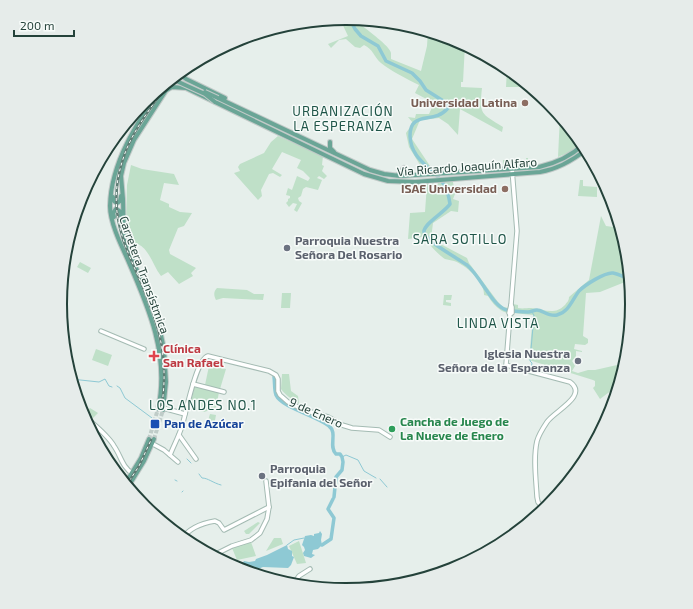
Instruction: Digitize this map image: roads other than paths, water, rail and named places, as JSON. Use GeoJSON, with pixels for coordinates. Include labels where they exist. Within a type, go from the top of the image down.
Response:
{"type":"FeatureCollection","features":[{"type":"Feature","properties":{"kind":"main road"},"geometry":{"type":"LineString","coordinates":[[184,77],[187,80],[232,101],[240,108]]}},
{"type":"Feature","properties":{"kind":"main road"},"geometry":{"type":"LineString","coordinates":[[186,88],[182,84],[187,80]]}},
{"type":"Feature","properties":{"kind":"main road"},"geometry":{"type":"LineString","coordinates":[[179,81],[205,94],[215,102]]}},
{"type":"Feature","properties":{"kind":"main road","name":"Vía Ricardo Joaquín Alfaro"},"geometry":{"type":"LineString","coordinates":[[179,81],[375,172],[396,176],[531,168],[555,163],[572,155],[579,149]]}},
{"type":"Feature","properties":{"kind":"main road"},"geometry":{"type":"LineString","coordinates":[[165,92],[172,87],[186,88],[215,102]]}},
{"type":"Feature","properties":{"kind":"main road","name":"Carretera Transístmica"},"geometry":{"type":"LineString","coordinates":[[161,409],[166,375],[164,349],[161,333],[151,302],[124,240],[121,176],[124,163],[134,140],[165,92]]}},
{"type":"Feature","properties":{"kind":"main road","name":"Vía Ricardo Joaquín Alfaro"},"geometry":{"type":"LineString","coordinates":[[215,102],[368,176],[388,181],[428,181],[540,172],[555,169],[582,153]]}},
{"type":"Feature","properties":{"kind":"main road","name":"Carretera Transístmica"},"geometry":{"type":"LineString","coordinates":[[147,109],[124,149],[114,183],[111,214],[156,330],[161,361],[161,409]]}},
{"type":"Feature","properties":{"kind":"main road"},"geometry":{"type":"LineString","coordinates":[[330,142],[330,149],[339,156]]}},
{"type":"Feature","properties":{"kind":"main road"},"geometry":{"type":"LineString","coordinates":[[312,149],[326,150]]}},
{"type":"Feature","properties":{"kind":"main road"},"geometry":{"type":"LineString","coordinates":[[396,176],[404,168]]}},
{"type":"Feature","properties":{"kind":"main road"},"geometry":{"type":"LineString","coordinates":[[404,176],[407,182],[411,178],[423,175]]}},
{"type":"Feature","properties":{"kind":"main road"},"geometry":{"type":"LineString","coordinates":[[114,183],[113,199],[115,202],[118,202],[121,199],[121,176]]}},
{"type":"Feature","properties":{"kind":"main road"},"geometry":{"type":"LineString","coordinates":[[118,235],[113,214],[116,209],[120,210],[121,212],[121,226],[124,240]]}},
{"type":"Feature","properties":{"kind":"main road"},"geometry":{"type":"LineString","coordinates":[[130,482],[149,439]]}},
{"type":"Feature","properties":{"kind":"main road"},"geometry":{"type":"LineString","coordinates":[[129,480],[134,474],[153,441]]}},
{"type":"Feature","properties":{"kind":"street"},"geometry":{"type":"LineString","coordinates":[[512,169],[517,231],[506,365],[570,382],[576,389],[575,396],[572,400],[555,412],[548,420],[537,440],[537,496],[538,502],[541,505]]}},
{"type":"Feature","properties":{"kind":"street"},"geometry":{"type":"LineString","coordinates":[[101,331],[144,349]]}},
{"type":"Feature","properties":{"kind":"street","name":"9 de Enero"},"geometry":{"type":"LineString","coordinates":[[194,383],[203,359],[206,357],[269,371],[276,375],[278,379],[278,391],[280,395],[297,406],[328,417],[346,427],[378,430],[390,437]]}},
{"type":"Feature","properties":{"kind":"street"},"geometry":{"type":"LineString","coordinates":[[170,455],[179,435],[194,383],[224,392]]}},
{"type":"Feature","properties":{"kind":"street"},"geometry":{"type":"LineString","coordinates":[[161,409],[185,414]]}},
{"type":"Feature","properties":{"kind":"street"},"geometry":{"type":"LineString","coordinates":[[95,427],[114,445],[123,464],[134,474]]}},
{"type":"Feature","properties":{"kind":"street"},"geometry":{"type":"LineString","coordinates":[[179,435],[196,459]]}},
{"type":"Feature","properties":{"kind":"street"},"geometry":{"type":"LineString","coordinates":[[153,441],[178,462]]}},
{"type":"Feature","properties":{"kind":"street"},"geometry":{"type":"LineString","coordinates":[[218,553],[254,538],[260,533],[267,517],[269,507],[266,481]]}},
{"type":"Feature","properties":{"kind":"street"},"geometry":{"type":"LineString","coordinates":[[187,534],[191,529],[213,521],[217,522],[224,530],[269,507]]}},
{"type":"Feature","properties":{"kind":"street"},"geometry":{"type":"LineString","coordinates":[[296,580],[299,576],[310,569]]}},
{"type":"Feature","properties":{"kind":"water"},"geometry":{"type":"Polygon","coordinates":[[[320,531],[322,534],[322,545],[318,549],[313,550],[312,554],[315,555],[311,558],[304,556],[303,553],[305,550],[302,545],[305,536],[314,536],[314,534],[319,533],[320,531]]]}},
{"type":"Feature","properties":{"kind":"water"},"geometry":{"type":"Polygon","coordinates":[[[287,545],[288,549],[292,551],[292,556],[294,557],[288,568],[263,567],[257,569],[242,564],[244,561],[255,561],[256,559],[287,545]]]}},
{"type":"Feature","properties":{"kind":"waterway"},"geometry":{"type":"LineString","coordinates":[[353,25],[361,36],[378,46],[386,61],[412,73],[426,90],[445,102],[448,108],[444,112],[439,115],[418,120],[414,123],[410,136],[411,144],[418,157],[438,177],[446,188],[450,204],[427,225],[424,232],[426,236],[436,245],[467,265],[499,306],[504,309],[519,312],[539,310],[551,315],[557,315],[565,311],[579,291],[590,282],[609,273],[618,274],[624,277]]}},
{"type":"Feature","properties":{"kind":"waterway"},"geometry":{"type":"LineString","coordinates":[[531,311],[534,315],[530,361],[532,363],[531,369]]}},
{"type":"Feature","properties":{"kind":"waterway"},"geometry":{"type":"LineString","coordinates":[[274,377],[275,393],[280,400],[285,404],[324,422],[332,429],[334,451],[336,454],[340,454],[343,462],[342,470],[336,477],[334,497]]}},
{"type":"Feature","properties":{"kind":"waterway"},"geometry":{"type":"LineString","coordinates":[[78,380],[99,382],[105,379],[109,386],[112,387]]}},
{"type":"Feature","properties":{"kind":"waterway"},"geometry":{"type":"LineString","coordinates":[[117,386],[120,388],[125,398],[152,418]]}},
{"type":"Feature","properties":{"kind":"waterway"},"geometry":{"type":"LineString","coordinates":[[342,457],[346,455],[358,460],[364,471],[376,478]]}},
{"type":"Feature","properties":{"kind":"waterway"},"geometry":{"type":"LineString","coordinates":[[187,459],[191,463]]}},
{"type":"Feature","properties":{"kind":"waterway"},"geometry":{"type":"LineString","coordinates":[[199,474],[202,478],[221,485]]}},
{"type":"Feature","properties":{"kind":"waterway"},"geometry":{"type":"LineString","coordinates":[[380,479],[387,487]]}},
{"type":"Feature","properties":{"kind":"waterway"},"geometry":{"type":"LineString","coordinates":[[322,545],[331,539],[334,518],[328,509],[333,499]]}},
{"type":"Feature","properties":{"kind":"waterway"},"geometry":{"type":"LineString","coordinates":[[287,545],[294,540],[304,538]]}},
{"type":"Feature","properties":{"kind":"tunnel"},"geometry":{"type":"LineString","coordinates":[[149,439],[158,409]]}},
{"type":"Feature","properties":{"kind":"tunnel"},"geometry":{"type":"LineString","coordinates":[[154,439],[163,410]]}},
{"type":"Feature","properties":{"kind":"railway"},"geometry":{"type":"LineString","coordinates":[[155,101],[137,128],[127,148],[118,182],[116,203],[124,240],[154,316],[160,338],[164,362],[164,385],[161,409]]}},
{"type":"Feature","properties":{"kind":"railway"},"geometry":{"type":"LineString","coordinates":[[129,481],[139,466],[151,440]]}},
{"type":"Feature","properties":{"kind":"place","name":"Universidad Latina"},"geometry":{"type":"Point","coordinates":[525,103]}},
{"type":"Feature","properties":{"kind":"place","name":"ISAE Universidad"},"geometry":{"type":"Point","coordinates":[505,189]}},
{"type":"Feature","properties":{"kind":"place","name":"Parroquia Nuestra Señora Del Rosario"},"geometry":{"type":"Point","coordinates":[287,248]}},
{"type":"Feature","properties":{"kind":"place","name":"Clínica San Rafael"},"geometry":{"type":"Point","coordinates":[154,356]}},
{"type":"Feature","properties":{"kind":"place","name":"Iglesia Nuestra Señora de la Esperanza"},"geometry":{"type":"Point","coordinates":[578,361]}},
{"type":"Feature","properties":{"kind":"place","name":"Pan de Azúcar"},"geometry":{"type":"Point","coordinates":[155,424]}},
{"type":"Feature","properties":{"kind":"place","name":"Cancha de Juego de La Nueve de Enero"},"geometry":{"type":"Point","coordinates":[392,429]}},
{"type":"Feature","properties":{"kind":"place","name":"Parroquia Epifania del Señor"},"geometry":{"type":"Point","coordinates":[262,476]}},
{"type":"Feature","properties":{"kind":"district","name":"URBANIZACIÓN LA ESPERANZA"},"geometry":{"type":"Point","coordinates":[343,118]}},
{"type":"Feature","properties":{"kind":"district","name":"SARA SOTILLO"},"geometry":{"type":"Point","coordinates":[460,239]}},
{"type":"Feature","properties":{"kind":"district","name":"LINDA VISTA"},"geometry":{"type":"Point","coordinates":[498,323]}},
{"type":"Feature","properties":{"kind":"district","name":"LOS ANDES NO.1"},"geometry":{"type":"Point","coordinates":[203,405]}}]}
